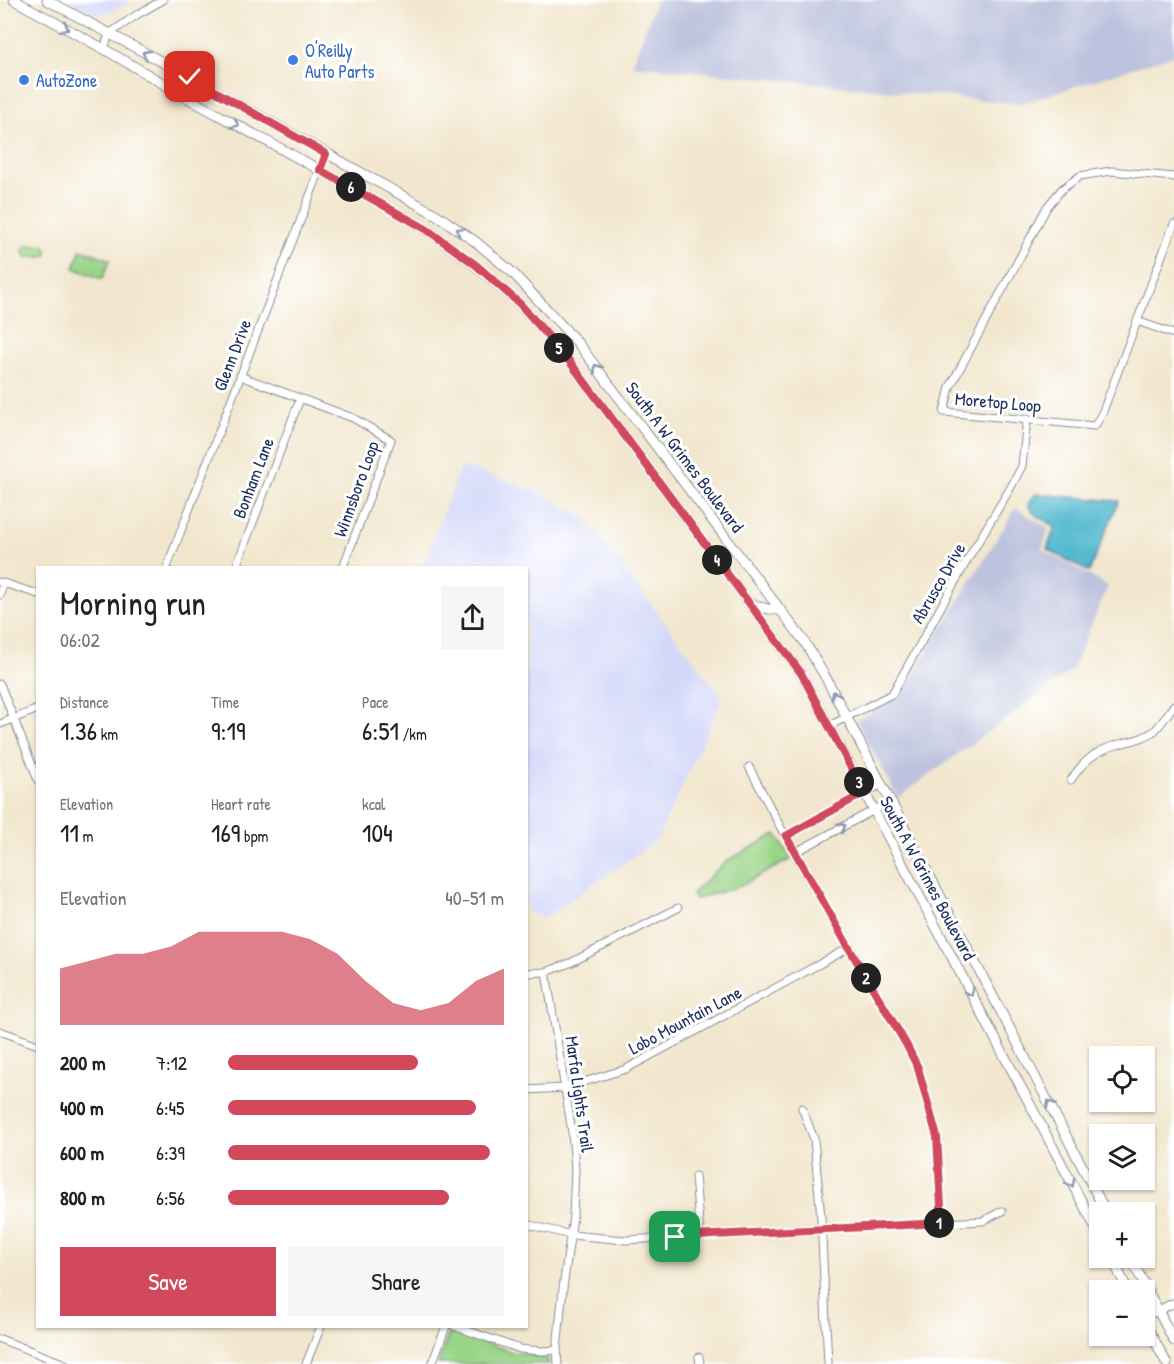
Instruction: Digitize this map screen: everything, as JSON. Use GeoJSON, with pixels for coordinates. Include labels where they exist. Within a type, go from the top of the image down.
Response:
{"type":"FeatureCollection","features":[{"type":"Feature","properties":{"kind":"main road","name":"South A W Grimes Boulevard"},"geometry":{"type":"LineString","coordinates":[[14,0],[426,229],[476,265],[520,304],[564,354],[801,673],[1089,1215]]}},
{"type":"Feature","properties":{"kind":"main road","name":"South A W Grimes Boulevard"},"geometry":{"type":"LineString","coordinates":[[46,0],[190,77],[437,215],[476,242],[513,273],[577,342],[804,641],[826,678],[1101,1202]]}},
{"type":"Feature","properties":{"kind":"main road"},"geometry":{"type":"LineString","coordinates":[[520,304],[531,292]]}},
{"type":"Feature","properties":{"kind":"main road"},"geometry":{"type":"LineString","coordinates":[[601,405],[616,393]]}},
{"type":"Feature","properties":{"kind":"main road"},"geometry":{"type":"LineString","coordinates":[[745,599],[760,608],[780,610]]}},
{"type":"Feature","properties":{"kind":"main road"},"geometry":{"type":"LineString","coordinates":[[938,930],[954,922]]}},
{"type":"Feature","properties":{"kind":"main road"},"geometry":{"type":"LineString","coordinates":[[1006,1060],[1022,1052]]}},
{"type":"Feature","properties":{"kind":"main road"},"geometry":{"type":"LineString","coordinates":[[1061,1163],[1076,1155]]}},
{"type":"Feature","properties":{"kind":"main road"},"geometry":{"type":"LineString","coordinates":[[1136,1268],[1174,1341]]}},
{"type":"Feature","properties":{"kind":"main road"},"geometry":{"type":"LineString","coordinates":[[1155,1341],[1167,1364]]}},
{"type":"Feature","properties":{"kind":"street"},"geometry":{"type":"LineString","coordinates":[[104,49],[109,34],[163,0]]}},
{"type":"Feature","properties":{"kind":"street","name":"Glenn Drive"},"geometry":{"type":"LineString","coordinates":[[167,566],[326,154]]}},
{"type":"Feature","properties":{"kind":"street","name":"Moretop Loop"},"geometry":{"type":"LineString","coordinates":[[1174,177],[1111,171],[1080,176],[1062,189],[1047,207],[950,387],[944,412],[1095,426],[1103,411],[1174,224]]}},
{"type":"Feature","properties":{"kind":"street"},"geometry":{"type":"LineString","coordinates":[[1137,321],[1174,334]]}},
{"type":"Feature","properties":{"kind":"street","name":"Winnsboro Loop"},"geometry":{"type":"LineString","coordinates":[[240,376],[353,418],[391,440],[343,566]]}},
{"type":"Feature","properties":{"kind":"street","name":"Bonham Lane"},"geometry":{"type":"LineString","coordinates":[[236,566],[300,399]]}},
{"type":"Feature","properties":{"kind":"street","name":"Abrusco Drive"},"geometry":{"type":"LineString","coordinates":[[829,726],[892,694],[1022,466],[1027,419]]}},
{"type":"Feature","properties":{"kind":"street"},"geometry":{"type":"LineString","coordinates":[[0,595],[2,583],[36,593]]}},
{"type":"Feature","properties":{"kind":"street"},"geometry":{"type":"LineString","coordinates":[[0,684],[36,775]]}},
{"type":"Feature","properties":{"kind":"street"},"geometry":{"type":"LineString","coordinates":[[1071,780],[1080,766],[1095,753],[1135,741],[1153,731],[1174,705]]}},
{"type":"Feature","properties":{"kind":"street"},"geometry":{"type":"LineString","coordinates":[[0,724],[36,711]]}},
{"type":"Feature","properties":{"kind":"street"},"geometry":{"type":"LineString","coordinates":[[749,767],[794,853],[918,1068],[937,1137],[942,1223]]}},
{"type":"Feature","properties":{"kind":"street"},"geometry":{"type":"LineString","coordinates":[[786,836],[882,784]]}},
{"type":"Feature","properties":{"kind":"street"},"geometry":{"type":"LineString","coordinates":[[794,853],[891,801]]}},
{"type":"Feature","properties":{"kind":"street"},"geometry":{"type":"LineString","coordinates":[[528,973],[556,969],[678,908]]}},
{"type":"Feature","properties":{"kind":"street","name":"Lobo Mountain Lane"},"geometry":{"type":"LineString","coordinates":[[528,1090],[564,1088],[626,1069],[849,948]]}},
{"type":"Feature","properties":{"kind":"street","name":"Marfa Lights Trail"},"geometry":{"type":"LineString","coordinates":[[546,972],[572,1132],[574,1168],[573,1216],[562,1288],[558,1364]]}},
{"type":"Feature","properties":{"kind":"street"},"geometry":{"type":"LineString","coordinates":[[0,1031],[36,1044]]}},
{"type":"Feature","properties":{"kind":"street"},"geometry":{"type":"LineString","coordinates":[[802,1108],[814,1139],[822,1230],[828,1364]]}},
{"type":"Feature","properties":{"kind":"street"},"geometry":{"type":"LineString","coordinates":[[695,1176],[700,1236]]}},
{"type":"Feature","properties":{"kind":"street"},"geometry":{"type":"LineString","coordinates":[[528,1224],[571,1235],[625,1240],[983,1221],[1002,1211]]}},
{"type":"Feature","properties":{"kind":"street"},"geometry":{"type":"LineString","coordinates":[[1155,1313],[1174,1303]]}},
{"type":"Feature","properties":{"kind":"street"},"geometry":{"type":"LineString","coordinates":[[306,1364],[320,1328]]}},
{"type":"Feature","properties":{"kind":"street"},"geometry":{"type":"LineString","coordinates":[[432,1364],[445,1328]]}},
{"type":"Feature","properties":{"kind":"street"},"geometry":{"type":"LineString","coordinates":[[460,1328],[520,1349],[557,1350]]}},
{"type":"Feature","properties":{"kind":"street"},"geometry":{"type":"LineString","coordinates":[[0,1339],[60,1363]]}},
{"type":"Feature","properties":{"kind":"shaded area"},"geometry":{"type":"Polygon","coordinates":[[[68,0],[132,0],[121,7],[98,15],[68,0]]]}},
{"type":"Feature","properties":{"kind":"shaded area"},"geometry":{"type":"Polygon","coordinates":[[[656,0],[1174,0],[1174,55],[1020,104],[632,65],[656,0]]]}},
{"type":"Feature","properties":{"kind":"shaded area"},"geometry":{"type":"Polygon","coordinates":[[[461,466],[540,492],[585,518],[723,698],[657,840],[545,918],[528,912],[528,566],[422,566],[461,466]]]}},
{"type":"Feature","properties":{"kind":"shaded area"},"geometry":{"type":"Polygon","coordinates":[[[1016,508],[1049,528],[1042,549],[1108,586],[1072,670],[898,798],[856,720],[898,698],[1016,508]]]}},
{"type":"Feature","properties":{"kind":"green space"},"geometry":{"type":"Polygon","coordinates":[[[27,245],[45,246],[47,255],[26,257],[22,251],[27,245]]]}},
{"type":"Feature","properties":{"kind":"green space"},"geometry":{"type":"Polygon","coordinates":[[[81,249],[110,260],[102,279],[74,268],[81,249]]]}},
{"type":"Feature","properties":{"kind":"green space"},"geometry":{"type":"Polygon","coordinates":[[[776,834],[791,859],[738,887],[695,899],[692,894],[725,862],[776,834]]]}},
{"type":"Feature","properties":{"kind":"green space"},"geometry":{"type":"Polygon","coordinates":[[[456,1332],[512,1352],[547,1358],[549,1364],[438,1364],[448,1335],[456,1332]]]}},
{"type":"Feature","properties":{"kind":"water"},"geometry":{"type":"Polygon","coordinates":[[[1037,494],[1119,501],[1089,572],[1047,549],[1055,526],[1039,517],[1030,508],[1028,504],[1037,494]]]}},
{"type":"Feature","properties":{"kind":"place","name":"O'Reilly Auto Parts"},"geometry":{"type":"Point","coordinates":[293,60]}},
{"type":"Feature","properties":{"kind":"place","name":"AutoZone"},"geometry":{"type":"Point","coordinates":[24,80]}},
{"type":"Feature","properties":{"kind":"route"},"geometry":{"type":"LineString","coordinates":[[190,77],[326,154],[320,170],[426,229],[476,265],[520,304],[564,354],[801,673],[864,793],[786,836],[918,1068],[937,1137],[942,1223],[675,1237]]}}]}
